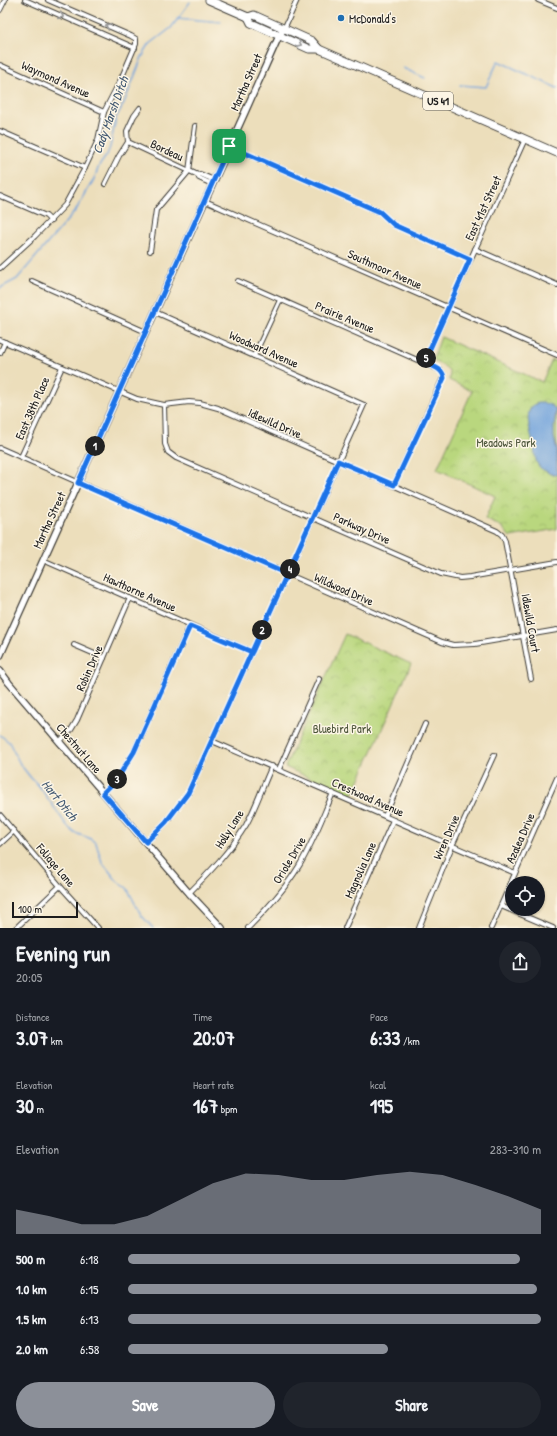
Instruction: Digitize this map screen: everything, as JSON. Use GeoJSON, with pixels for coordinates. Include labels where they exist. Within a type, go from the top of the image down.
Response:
{"type":"FeatureCollection","features":[{"type":"Feature","properties":{"kind":"highway","name":"US 41"},"geometry":{"type":"LineString","coordinates":[[209,0],[248,17],[254,16],[312,41],[319,49]]}},
{"type":"Feature","properties":{"kind":"highway","name":"US 41"},"geometry":{"type":"LineString","coordinates":[[248,17],[251,23],[279,36],[309,49],[319,49],[557,153]]}},
{"type":"Feature","properties":{"kind":"street"},"geometry":{"type":"LineString","coordinates":[[0,10],[5,0]]}},
{"type":"Feature","properties":{"kind":"street"},"geometry":{"type":"LineString","coordinates":[[25,0],[135,48]]}},
{"type":"Feature","properties":{"kind":"street"},"geometry":{"type":"LineString","coordinates":[[0,268],[51,221],[65,205],[98,140],[104,112],[136,44],[136,39],[131,36],[48,0]]}},
{"type":"Feature","properties":{"kind":"street","name":"Martha Street"},"geometry":{"type":"LineString","coordinates":[[0,656],[229,146],[297,0]]}},
{"type":"Feature","properties":{"kind":"street"},"geometry":{"type":"LineString","coordinates":[[538,0],[557,8]]}},
{"type":"Feature","properties":{"kind":"street","name":"Waymond Avenue"},"geometry":{"type":"LineString","coordinates":[[0,66],[104,112]]}},
{"type":"Feature","properties":{"kind":"street"},"geometry":{"type":"LineString","coordinates":[[106,184],[119,156],[128,142],[128,131],[134,116],[140,108]]}},
{"type":"Feature","properties":{"kind":"street"},"geometry":{"type":"LineString","coordinates":[[150,251],[156,210],[189,171],[195,126]]}},
{"type":"Feature","properties":{"kind":"street"},"geometry":{"type":"LineString","coordinates":[[0,132],[85,168]]}},
{"type":"Feature","properties":{"kind":"street","name":"East 41st Street"},"geometry":{"type":"LineString","coordinates":[[424,362],[525,140]]}},
{"type":"Feature","properties":{"kind":"street","name":"Bordeau"},"geometry":{"type":"LineString","coordinates":[[128,142],[198,175],[199,178],[213,182]]}},
{"type":"Feature","properties":{"kind":"street"},"geometry":{"type":"LineString","coordinates":[[229,146],[380,212],[394,225],[470,259]]}},
{"type":"Feature","properties":{"kind":"street"},"geometry":{"type":"LineString","coordinates":[[0,196],[46,216],[51,221]]}},
{"type":"Feature","properties":{"kind":"street","name":"Southmoor Avenue"},"geometry":{"type":"LineString","coordinates":[[205,201],[557,354]]}},
{"type":"Feature","properties":{"kind":"street"},"geometry":{"type":"LineString","coordinates":[[475,249],[557,285]]}},
{"type":"Feature","properties":{"kind":"street"},"geometry":{"type":"LineString","coordinates":[[32,281],[146,332]]}},
{"type":"Feature","properties":{"kind":"street","name":"Prairie Avenue"},"geometry":{"type":"LineString","coordinates":[[238,281],[440,370],[444,378],[394,485]]}},
{"type":"Feature","properties":{"kind":"street"},"geometry":{"type":"LineString","coordinates":[[254,356],[280,300]]}},
{"type":"Feature","properties":{"kind":"street","name":"Woodward Avenue"},"geometry":{"type":"LineString","coordinates":[[155,312],[364,405],[338,461]]}},
{"type":"Feature","properties":{"kind":"street","name":"Idlewild Drive"},"geometry":{"type":"LineString","coordinates":[[0,340],[119,393],[150,403],[164,405],[189,402],[200,403],[218,408],[394,485],[501,534],[505,541],[511,570]]}},
{"type":"Feature","properties":{"kind":"street"},"geometry":{"type":"LineString","coordinates":[[0,353],[5,342]]}},
{"type":"Feature","properties":{"kind":"street","name":"East 38th Place"},"geometry":{"type":"LineString","coordinates":[[21,457],[62,367]]}},
{"type":"Feature","properties":{"kind":"street","name":"Parkway Drive"},"geometry":{"type":"LineString","coordinates":[[164,405],[164,444],[168,452],[176,458],[441,574],[460,578],[470,577],[557,562]]}},
{"type":"Feature","properties":{"kind":"street","name":"Wildwood Drive"},"geometry":{"type":"LineString","coordinates":[[0,448],[442,642],[453,645],[464,645],[557,630]]}},
{"type":"Feature","properties":{"kind":"street"},"geometry":{"type":"LineString","coordinates":[[146,842],[166,822],[185,798],[338,461]]}},
{"type":"Feature","properties":{"kind":"street","name":"Hawthorne Avenue"},"geometry":{"type":"LineString","coordinates":[[43,560],[252,652]]}},
{"type":"Feature","properties":{"kind":"street","name":"Idlewild Court"},"geometry":{"type":"LineString","coordinates":[[511,570],[531,679]]}},
{"type":"Feature","properties":{"kind":"street","name":"Robin Drive"},"geometry":{"type":"LineString","coordinates":[[59,742],[71,730],[77,720],[130,598]]}},
{"type":"Feature","properties":{"kind":"street"},"geometry":{"type":"LineString","coordinates":[[103,793],[117,779],[134,752],[190,626]]}},
{"type":"Feature","properties":{"kind":"street"},"geometry":{"type":"LineString","coordinates":[[0,642],[7,640]]}},
{"type":"Feature","properties":{"kind":"street"},"geometry":{"type":"LineString","coordinates":[[74,645],[104,658]]}},
{"type":"Feature","properties":{"kind":"street","name":"Chestnut Lane"},"geometry":{"type":"LineString","coordinates":[[0,671],[189,893],[222,928]]}},
{"type":"Feature","properties":{"kind":"street"},"geometry":{"type":"LineString","coordinates":[[279,769],[319,679]]}},
{"type":"Feature","properties":{"kind":"street"},"geometry":{"type":"LineString","coordinates":[[385,816],[425,724]]}},
{"type":"Feature","properties":{"kind":"street","name":"Crestwood Avenue"},"geometry":{"type":"LineString","coordinates":[[212,741],[515,873]]}},
{"type":"Feature","properties":{"kind":"street","name":"Wren Drive"},"geometry":{"type":"LineString","coordinates":[[419,928],[452,846],[494,755]]}},
{"type":"Feature","properties":{"kind":"street","name":"Holly Lane"},"geometry":{"type":"LineString","coordinates":[[189,893],[230,849],[246,824],[272,766]]}},
{"type":"Feature","properties":{"kind":"street","name":"Azalea Drive"},"geometry":{"type":"LineString","coordinates":[[490,928],[556,784],[557,778]]}},
{"type":"Feature","properties":{"kind":"street","name":"Oriole Drive"},"geometry":{"type":"LineString","coordinates":[[248,928],[283,890],[299,866],[313,839],[333,793]]}},
{"type":"Feature","properties":{"kind":"street","name":"Foliage Lane"},"geometry":{"type":"LineString","coordinates":[[0,814],[60,886],[98,928]]}},
{"type":"Feature","properties":{"kind":"street","name":"Magnolia Lane"},"geometry":{"type":"LineString","coordinates":[[345,928],[393,820]]}},
{"type":"Feature","properties":{"kind":"street"},"geometry":{"type":"LineString","coordinates":[[0,844],[14,831]]}},
{"type":"Feature","properties":{"kind":"street"},"geometry":{"type":"LineString","coordinates":[[16,928],[60,886]]}},
{"type":"Feature","properties":{"kind":"street"},"geometry":{"type":"LineString","coordinates":[[501,906],[553,928]]}},
{"type":"Feature","properties":{"kind":"green space","name":"Meadows Park"},"geometry":{"type":"Polygon","coordinates":[[[441,337],[542,382],[552,360],[557,362],[557,529],[510,537],[502,527],[485,519],[495,496],[437,469],[472,391],[449,380],[450,375],[448,369],[433,359],[441,337]]]}},
{"type":"Feature","properties":{"kind":"green space","name":"Bluebird Park"},"geometry":{"type":"Polygon","coordinates":[[[345,634],[411,664],[352,796],[285,767],[345,634]]]}},
{"type":"Feature","properties":{"kind":"water"},"geometry":{"type":"Polygon","coordinates":[[[538,403],[545,403],[556,410],[554,437],[557,451],[557,475],[550,474],[541,468],[536,460],[528,415],[533,406],[538,403]]]}},
{"type":"Feature","properties":{"kind":"waterway","name":"Cady Marsh Ditch"},"geometry":{"type":"LineString","coordinates":[[0,288],[17,279],[76,210],[94,179],[99,166],[107,155],[116,118],[124,103],[142,57],[150,44],[171,28],[190,2]]}},
{"type":"Feature","properties":{"kind":"waterway"},"geometry":{"type":"LineString","coordinates":[[177,18],[221,22]]}},
{"type":"Feature","properties":{"kind":"waterway"},"geometry":{"type":"LineString","coordinates":[[460,85],[486,87],[498,61],[557,88]]}},
{"type":"Feature","properties":{"kind":"waterway"},"geometry":{"type":"LineString","coordinates":[[403,68],[425,78]]}},
{"type":"Feature","properties":{"kind":"waterway","name":"Hart Dtich"},"geometry":{"type":"LineString","coordinates":[[0,735],[9,742],[20,764],[39,786],[68,827],[75,833],[89,838],[96,843],[102,862],[117,881],[127,888],[141,915],[153,928]]}},
{"type":"Feature","properties":{"kind":"place","name":"McDonald's"},"geometry":{"type":"Point","coordinates":[341,18]}},
{"type":"Feature","properties":{"kind":"route"},"geometry":{"type":"LineString","coordinates":[[229,146],[78,483],[287,574],[212,741],[188,793],[178,808],[146,842],[103,793],[117,779],[134,752],[190,626],[252,652],[338,461],[394,485],[444,378],[440,370],[424,362],[470,259],[394,225],[380,212],[229,146]]}}]}
